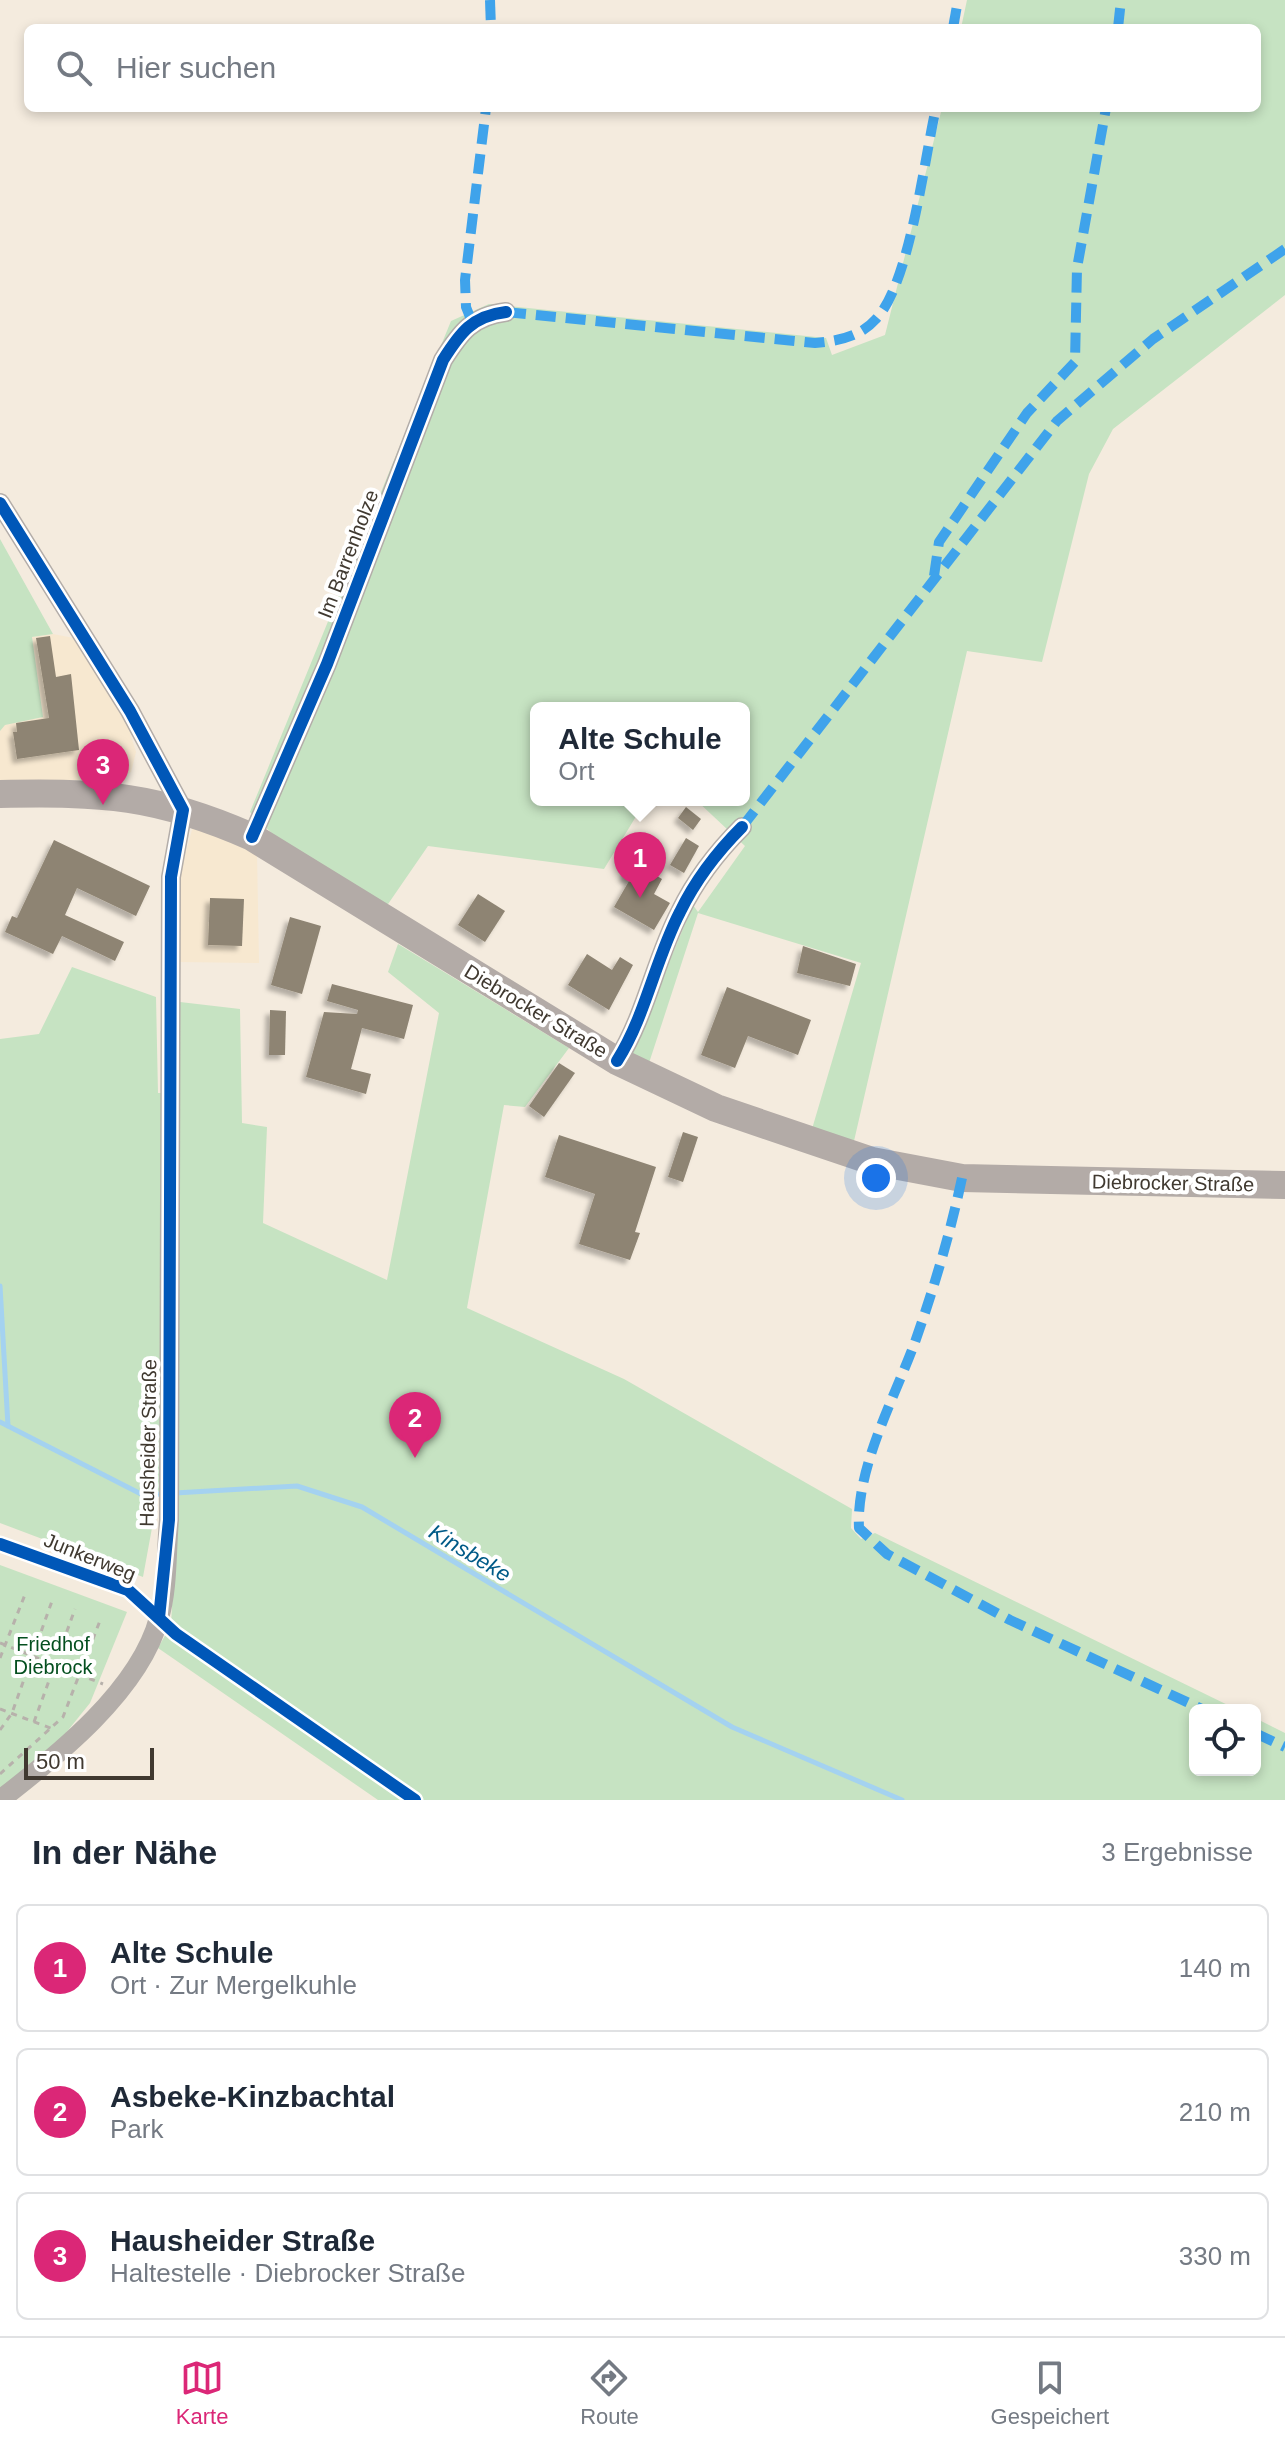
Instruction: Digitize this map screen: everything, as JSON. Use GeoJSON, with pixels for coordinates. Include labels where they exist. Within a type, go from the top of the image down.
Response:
{"type":"FeatureCollection","features":[{"type":"Feature","properties":{"kind":"main road","name":"Diebrocker Straße"},"geometry":{"type":"LineString","coordinates":[[0,794],[114,795],[183,810],[252,837],[617,1061],[716,1108],[872,1161],[923,1173],[1021,1180],[1285,1185]]}},
{"type":"Feature","properties":{"kind":"street","name":"Im Barrenholze"},"geometry":{"type":"LineString","coordinates":[[252,837],[327,664],[443,360],[463,329],[472,322],[490,314],[506,312]]}},
{"type":"Feature","properties":{"kind":"street"},"geometry":{"type":"LineString","coordinates":[[0,503],[130,711],[183,810]]}},
{"type":"Feature","properties":{"kind":"street","name":"Hausheider Straße"},"geometry":{"type":"LineString","coordinates":[[0,1800],[73,1739],[117,1691],[137,1663],[159,1618],[169,1520],[172,865],[183,810]]}},
{"type":"Feature","properties":{"kind":"street"},"geometry":{"type":"LineString","coordinates":[[617,1061],[630,1040],[680,912],[722,848],[742,827]]}},
{"type":"Feature","properties":{"kind":"lane","name":"Junkerweg"},"geometry":{"type":"LineString","coordinates":[[0,1544],[128,1590],[159,1618]]}},
{"type":"Feature","properties":{"kind":"path"},"geometry":{"type":"LineString","coordinates":[[0,1658],[26,1592]]}},
{"type":"Feature","properties":{"kind":"path"},"geometry":{"type":"LineString","coordinates":[[0,1730],[12,1713],[52,1601]]}},
{"type":"Feature","properties":{"kind":"path"},"geometry":{"type":"LineString","coordinates":[[34,1722],[75,1609]]}},
{"type":"Feature","properties":{"kind":"path"},"geometry":{"type":"LineString","coordinates":[[0,1774],[63,1717],[101,1618]]}},
{"type":"Feature","properties":{"kind":"path"},"geometry":{"type":"LineString","coordinates":[[3,1644],[80,1672],[117,1691]]}},
{"type":"Feature","properties":{"kind":"path"},"geometry":{"type":"LineString","coordinates":[[0,1709],[53,1729]]}},
{"type":"Feature","properties":{"kind":"shaded area"},"geometry":{"type":"Polygon","coordinates":[[[53,634],[79,639],[128,726],[136,752],[131,772],[116,779],[0,782],[0,731],[4,725],[43,717],[32,637],[53,634]]]}},
{"type":"Feature","properties":{"kind":"shaded area"},"geometry":{"type":"Polygon","coordinates":[[[193,826],[257,854],[259,963],[177,962],[177,885],[193,826]]]}},
{"type":"Feature","properties":{"kind":"green space"},"geometry":{"type":"Polygon","coordinates":[[[967,0],[1285,0],[1285,295],[1113,429],[1089,474],[1042,662],[967,651],[854,1141],[812,1129],[861,963],[698,913],[649,1063],[630,1055],[693,905],[698,912],[745,846],[702,806],[750,806],[750,702],[530,702],[530,806],[642,806],[604,869],[428,846],[386,907],[282,843],[250,812],[451,321],[489,304],[826,338],[832,355],[885,335],[941,112],[1261,112],[1261,24],[962,24],[967,0]]]}},
{"type":"Feature","properties":{"kind":"green space"},"geometry":{"type":"Polygon","coordinates":[[[0,539],[53,634],[32,637],[43,717],[5,725],[0,731],[0,539]]]}},
{"type":"Feature","properties":{"kind":"green space"},"geometry":{"type":"Polygon","coordinates":[[[398,944],[569,1048],[525,1107],[504,1105],[467,1308],[624,1379],[852,1509],[851,1528],[861,1539],[875,1533],[1226,1704],[1189,1704],[1189,1776],[1261,1776],[1261,1721],[1285,1733],[1285,1800],[378,1800],[158,1648],[171,1625],[178,1494],[158,1495],[143,1577],[0,1523],[0,1039],[39,1034],[72,967],[156,997],[158,1093],[163,1093],[180,1002],[240,1009],[242,1123],[267,1127],[263,1223],[387,1280],[439,1013],[388,972],[398,944]]]}},
{"type":"Feature","properties":{"kind":"green space","name":"Friedhof Diebrock"},"geometry":{"type":"Polygon","coordinates":[[[0,1565],[127,1612],[90,1703],[61,1739],[0,1791],[0,1565]]]}},
{"type":"Feature","properties":{"kind":"building"},"geometry":{"type":"Polygon","coordinates":[[[50,636],[56,677],[71,674],[79,750],[17,759],[13,732],[17,732],[16,723],[49,718],[36,638],[50,636]]]}},
{"type":"Feature","properties":{"kind":"building"},"geometry":{"type":"Polygon","coordinates":[[[686,807],[701,819],[693,830],[678,818],[686,807]]]}},
{"type":"Feature","properties":{"kind":"building"},"geometry":{"type":"Polygon","coordinates":[[[686,838],[699,846],[684,873],[670,865],[686,838]]]}},
{"type":"Feature","properties":{"kind":"building"},"geometry":{"type":"Polygon","coordinates":[[[54,840],[150,886],[136,916],[77,888],[65,915],[124,942],[115,961],[62,936],[53,954],[5,932],[12,916],[17,918],[54,840]]]}},
{"type":"Feature","properties":{"kind":"building"},"geometry":{"type":"Polygon","coordinates":[[[632,861],[662,879],[654,894],[670,903],[654,930],[614,907],[629,881],[623,877],[632,861]]]}},
{"type":"Feature","properties":{"kind":"building"},"geometry":{"type":"Polygon","coordinates":[[[478,894],[505,911],[485,942],[458,925],[478,894]]]}},
{"type":"Feature","properties":{"kind":"building"},"geometry":{"type":"Polygon","coordinates":[[[210,898],[244,899],[242,946],[208,945],[210,898]]]}},
{"type":"Feature","properties":{"kind":"building"},"geometry":{"type":"Polygon","coordinates":[[[290,917],[321,926],[302,994],[271,985],[290,917]]]}},
{"type":"Feature","properties":{"kind":"building"},"geometry":{"type":"Polygon","coordinates":[[[803,946],[856,964],[850,986],[797,973],[803,946]]]}},
{"type":"Feature","properties":{"kind":"building"},"geometry":{"type":"Polygon","coordinates":[[[587,954],[612,970],[620,957],[633,965],[609,1010],[568,985],[587,954]]]}},
{"type":"Feature","properties":{"kind":"building"},"geometry":{"type":"Polygon","coordinates":[[[332,984],[413,1005],[404,1039],[362,1028],[351,1069],[371,1074],[366,1094],[306,1077],[324,1012],[357,1014],[358,1010],[327,1001],[332,984]]]}},
{"type":"Feature","properties":{"kind":"building"},"geometry":{"type":"Polygon","coordinates":[[[727,987],[811,1020],[798,1055],[748,1036],[735,1068],[701,1055],[727,987]]]}},
{"type":"Feature","properties":{"kind":"building"},"geometry":{"type":"Polygon","coordinates":[[[270,1010],[286,1011],[285,1055],[269,1055],[270,1010]]]}},
{"type":"Feature","properties":{"kind":"building"},"geometry":{"type":"Polygon","coordinates":[[[559,1063],[575,1073],[544,1117],[529,1106],[559,1063]]]}},
{"type":"Feature","properties":{"kind":"building"},"geometry":{"type":"Polygon","coordinates":[[[683,1132],[698,1137],[683,1182],[668,1177],[683,1132]]]}},
{"type":"Feature","properties":{"kind":"building"},"geometry":{"type":"Polygon","coordinates":[[[559,1135],[656,1167],[635,1232],[640,1233],[630,1260],[579,1244],[595,1194],[545,1177],[559,1135]]]}},
{"type":"Feature","properties":{"kind":"waterway"},"geometry":{"type":"LineString","coordinates":[[0,1286],[8,1426]]}},
{"type":"Feature","properties":{"kind":"waterway","name":"Kinsbeke"},"geometry":{"type":"LineString","coordinates":[[0,1422],[143,1495],[165,1494]]}},
{"type":"Feature","properties":{"kind":"waterway","name":"Kinsbeke"},"geometry":{"type":"LineString","coordinates":[[175,1493],[297,1486],[362,1507],[732,1727],[902,1800]]}},
{"type":"Feature","properties":{"kind":"marked path"},"geometry":{"type":"LineString","coordinates":[[490,0],[491,24]]}},
{"type":"Feature","properties":{"kind":"marked path"},"geometry":{"type":"LineString","coordinates":[[954,24],[958,0]]}},
{"type":"Feature","properties":{"kind":"marked path"},"geometry":{"type":"LineString","coordinates":[[1118,24],[1121,0]]}},
{"type":"Feature","properties":{"kind":"marked path"},"geometry":{"type":"LineString","coordinates":[[472,322],[466,307],[465,280],[486,112]]}},
{"type":"Feature","properties":{"kind":"marked path"},"geometry":{"type":"LineString","coordinates":[[506,312],[815,343],[856,334],[876,319],[888,302],[898,278],[914,220],[935,112]]}},
{"type":"Feature","properties":{"kind":"marked path"},"geometry":{"type":"LineString","coordinates":[[934,576],[939,542],[1027,413],[1075,362],[1077,268],[1105,112]]}},
{"type":"Feature","properties":{"kind":"marked path"},"geometry":{"type":"LineString","coordinates":[[742,827],[1057,421],[1153,339],[1285,249]]}},
{"type":"Feature","properties":{"kind":"marked path"},"geometry":{"type":"LineString","coordinates":[[962,1178],[929,1301],[870,1458],[860,1505],[859,1528],[887,1554],[1010,1620],[1191,1704]]}},
{"type":"Feature","properties":{"kind":"marked path"},"geometry":{"type":"LineString","coordinates":[[1261,1736],[1285,1747]]}},
{"type":"Feature","properties":{"kind":"cycle path"},"geometry":{"type":"LineString","coordinates":[[252,837],[327,664],[443,360],[468,327],[484,317],[506,312]]}},
{"type":"Feature","properties":{"kind":"cycle path"},"geometry":{"type":"LineString","coordinates":[[0,503],[130,711],[183,810],[171,877],[169,1520],[159,1618]]}},
{"type":"Feature","properties":{"kind":"cycle path"},"geometry":{"type":"LineString","coordinates":[[617,1061],[636,1025],[671,930],[686,900],[724,846],[742,827]]}},
{"type":"Feature","properties":{"kind":"cycle path"},"geometry":{"type":"LineString","coordinates":[[0,1544],[128,1590],[176,1634],[415,1800]]}},
{"type":"Feature","properties":{"kind":"place","name":"Hausheider Straße"},"geometry":{"type":"Point","coordinates":[103,805]}},
{"type":"Feature","properties":{"kind":"place","name":"Alte Schule"},"geometry":{"type":"Point","coordinates":[640,898]}},
{"type":"Feature","properties":{"kind":"place","name":"Asbeke-Kinzbachtal"},"geometry":{"type":"Point","coordinates":[415,1458]}}]}
